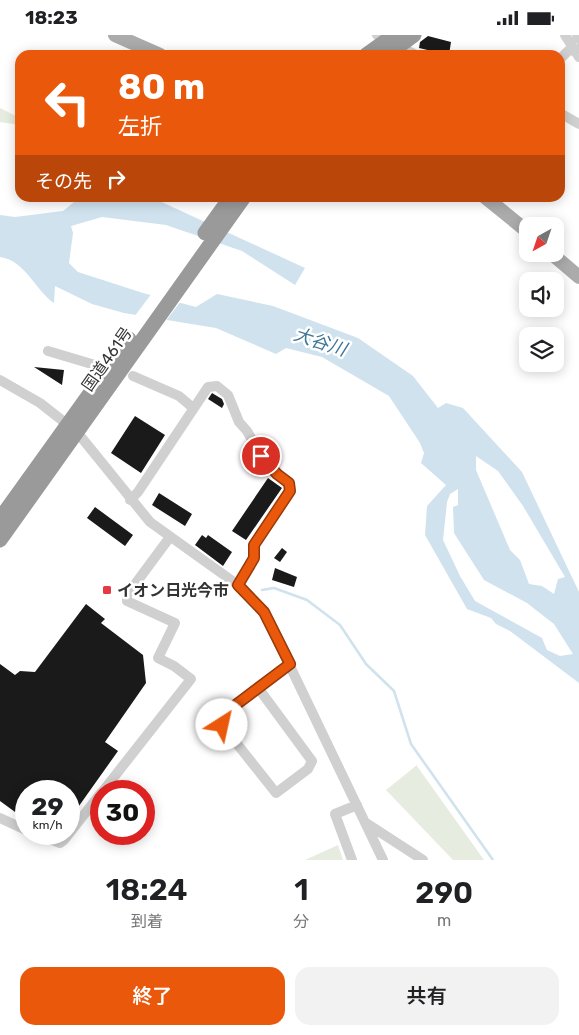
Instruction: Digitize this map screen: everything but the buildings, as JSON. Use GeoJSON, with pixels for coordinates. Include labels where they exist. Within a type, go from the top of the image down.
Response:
{"type":"FeatureCollection","features":[{"type":"Feature","properties":{"kind":"highway"},"geometry":{"type":"LineString","coordinates":[[375,50],[389,42],[414,35]]}},
{"type":"Feature","properties":{"kind":"highway","name":"国道461号"},"geometry":{"type":"LineString","coordinates":[[126,353],[228,202]]}},
{"type":"Feature","properties":{"kind":"highway","name":"国道461号"},"geometry":{"type":"LineString","coordinates":[[0,519],[72,428],[240,202]]}},
{"type":"Feature","properties":{"kind":"highway","name":"国道461号"},"geometry":{"type":"LineString","coordinates":[[0,540],[72,428]]}},
{"type":"Feature","properties":{"kind":"main road"},"geometry":{"type":"LineString","coordinates":[[115,35],[149,50]]}},
{"type":"Feature","properties":{"kind":"main road"},"geometry":{"type":"LineString","coordinates":[[491,202],[519,225]]}},
{"type":"Feature","properties":{"kind":"main road"},"geometry":{"type":"LineString","coordinates":[[563,263],[579,277]]}},
{"type":"Feature","properties":{"kind":"street"},"geometry":{"type":"LineString","coordinates":[[565,35],[577,52]]}},
{"type":"Feature","properties":{"kind":"street"},"geometry":{"type":"LineString","coordinates":[[577,35],[579,39]]}},
{"type":"Feature","properties":{"kind":"street"},"geometry":{"type":"LineString","coordinates":[[389,42],[406,50]]}},
{"type":"Feature","properties":{"kind":"street"},"geometry":{"type":"LineString","coordinates":[[565,54],[568,51],[577,52]]}},
{"type":"Feature","properties":{"kind":"street"},"geometry":{"type":"LineString","coordinates":[[565,116],[579,124]]}},
{"type":"Feature","properties":{"kind":"street"},"geometry":{"type":"LineString","coordinates":[[48,351],[95,365]]}},
{"type":"Feature","properties":{"kind":"street"},"geometry":{"type":"LineString","coordinates":[[133,376],[179,396],[192,407]]}},
{"type":"Feature","properties":{"kind":"street"},"geometry":{"type":"LineString","coordinates":[[0,380],[24,393],[72,428],[150,522],[238,585],[264,612],[383,860]]}},
{"type":"Feature","properties":{"kind":"street"},"geometry":{"type":"LineString","coordinates":[[130,500],[138,492],[192,407],[208,387],[216,386],[223,390],[230,400],[239,422],[247,431],[261,456],[277,474],[289,483],[290,491],[254,545],[254,558],[238,585]]}},
{"type":"Feature","properties":{"kind":"street"},"geometry":{"type":"LineString","coordinates":[[111,780],[191,679],[174,665],[158,658],[176,623],[126,601],[130,590],[170,537]]}},
{"type":"Feature","properties":{"kind":"street"},"geometry":{"type":"LineString","coordinates":[[259,689],[312,761],[308,769],[276,793],[222,725],[221,716],[290,664]]}},
{"type":"Feature","properties":{"kind":"street"},"geometry":{"type":"LineString","coordinates":[[352,860],[335,814],[357,805]]}},
{"type":"Feature","properties":{"kind":"street"},"geometry":{"type":"LineString","coordinates":[[80,820],[90,807]]}},
{"type":"Feature","properties":{"kind":"street"},"geometry":{"type":"LineString","coordinates":[[0,818],[15,824]]}},
{"type":"Feature","properties":{"kind":"street"},"geometry":{"type":"LineString","coordinates":[[365,822],[423,860]]}},
{"type":"Feature","properties":{"kind":"shaded area"},"geometry":{"type":"Polygon","coordinates":[[[0,108],[15,116],[15,124],[0,122],[0,108]]]}},
{"type":"Feature","properties":{"kind":"shaded area"},"geometry":{"type":"Polygon","coordinates":[[[417,765],[484,860],[453,860],[386,790],[417,765]]]}},
{"type":"Feature","properties":{"kind":"shaded area"},"geometry":{"type":"Polygon","coordinates":[[[338,845],[343,860],[305,860],[338,845]]]}},
{"type":"Feature","properties":{"kind":"water","name":"大谷川"},"geometry":{"type":"Polygon","coordinates":[[[74,202],[162,202],[305,268],[295,285],[242,251],[166,225],[102,217],[71,226],[73,233],[69,263],[78,272],[143,293],[196,307],[217,294],[273,306],[358,338],[413,376],[438,408],[446,403],[463,408],[522,472],[579,592],[579,683],[510,631],[496,624],[491,618],[467,609],[425,535],[427,506],[446,485],[421,463],[424,453],[420,443],[389,396],[322,357],[286,348],[276,354],[216,328],[124,313],[92,304],[55,286],[54,303],[17,264],[0,257],[0,215],[15,217],[63,211],[74,202]],[[476,456],[476,470],[510,550],[520,560],[529,584],[542,586],[554,594],[558,579],[565,577],[523,506],[498,471],[476,456]],[[458,489],[450,494],[447,502],[443,540],[460,576],[475,601],[542,638],[547,650],[560,656],[573,654],[554,624],[527,603],[484,580],[454,533],[453,507],[458,505],[458,489]]]}},
{"type":"Feature","properties":{"kind":"pier"},"geometry":{"type":"Polygon","coordinates":[[[152,293],[181,301],[165,322],[134,317],[152,293]]]}},
{"type":"Feature","properties":{"kind":"waterway"},"geometry":{"type":"LineString","coordinates":[[262,590],[274,588],[307,600],[340,625],[366,664],[394,691],[411,744],[493,860]]}},
{"type":"Feature","properties":{"kind":"place","name":"イオン日光今市"},"geometry":{"type":"Point","coordinates":[107,590]}},
{"type":"Feature","properties":{"kind":"route"},"geometry":{"type":"LineString","coordinates":[[222,725],[221,716],[290,664],[264,612],[238,585],[254,558],[254,545],[290,491],[289,483],[277,474],[261,456]]}}]}
